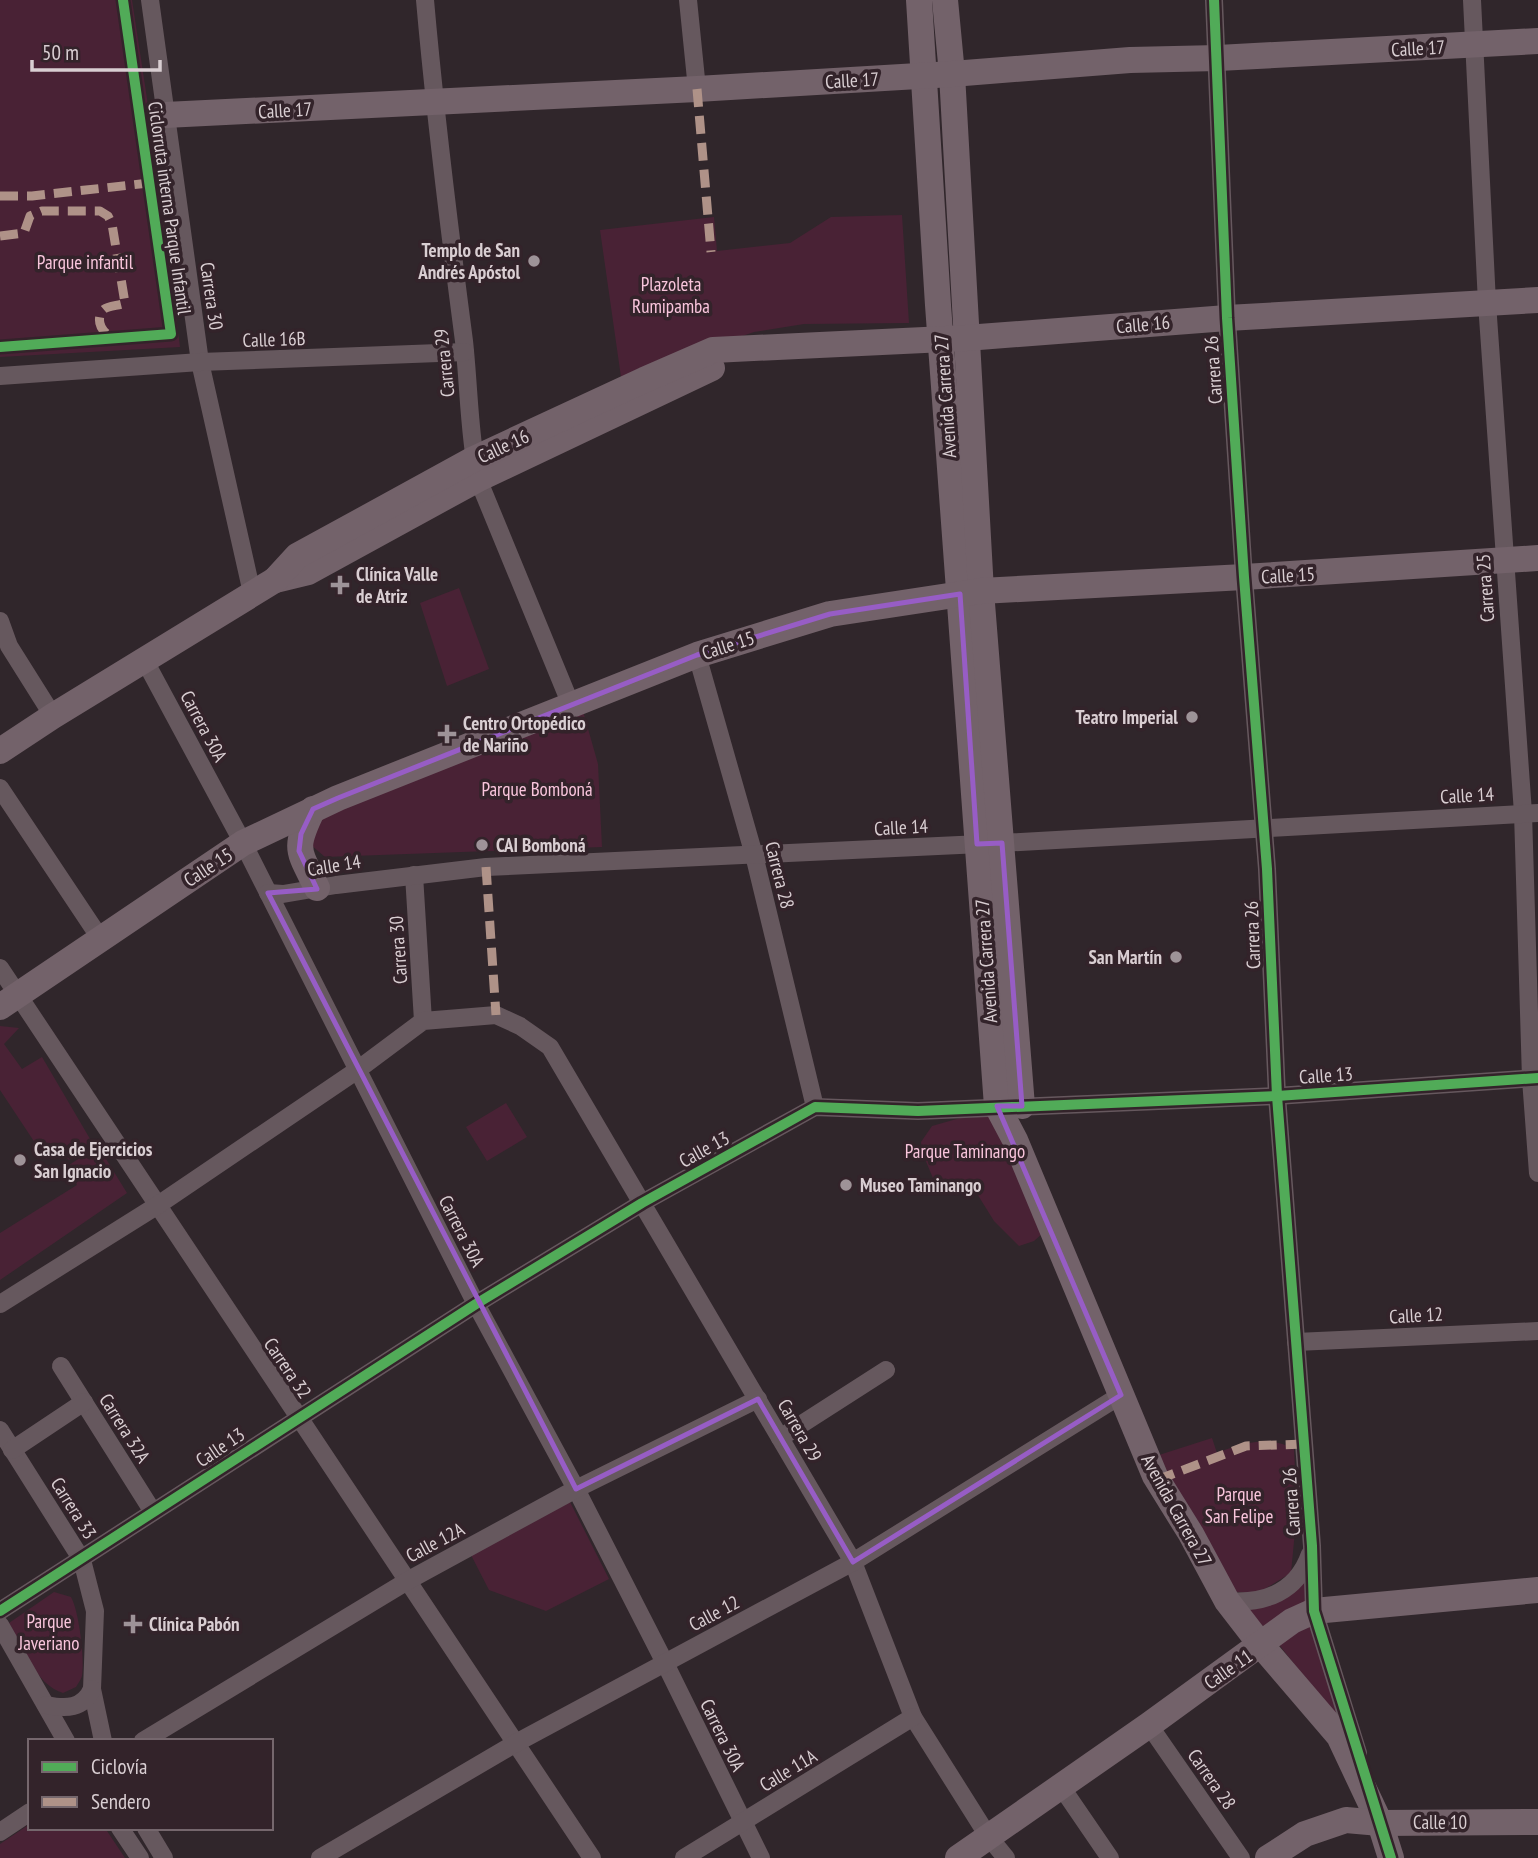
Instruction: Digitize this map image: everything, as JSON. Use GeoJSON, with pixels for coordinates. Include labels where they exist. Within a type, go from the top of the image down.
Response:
{"type":"FeatureCollection","features":[{"type":"Feature","properties":{"kind":"street","name":"Carrera 30"},"geometry":{"type":"LineString","coordinates":[[150,0],[200,362],[253,593]]}},
{"type":"Feature","properties":{"kind":"street","name":"Carrera 29"},"geometry":{"type":"LineString","coordinates":[[425,0],[433,102],[465,352],[476,469],[571,705]]}},
{"type":"Feature","properties":{"kind":"street"},"geometry":{"type":"LineString","coordinates":[[688,0],[697,89]]}},
{"type":"Feature","properties":{"kind":"street","name":"Avenida Carrera 27"},"geometry":{"type":"LineString","coordinates":[[919,0],[953,339],[1010,1106],[1016,1140],[1155,1476],[1191,1534],[1227,1601],[1339,1737],[1380,1823]]}},
{"type":"Feature","properties":{"kind":"street","name":"Avenida Carrera 27"},"geometry":{"type":"LineString","coordinates":[[945,0],[952,74],[953,339]]}},
{"type":"Feature","properties":{"kind":"street","name":"Carrera 26"},"geometry":{"type":"LineString","coordinates":[[1214,0],[1227,318],[1267,869],[1277,1096],[1312,1546],[1314,1611],[1391,1858]]}},
{"type":"Feature","properties":{"kind":"street","name":"Carrera 25"},"geometry":{"type":"LineString","coordinates":[[1472,0],[1487,303],[1504,561],[1531,813],[1538,1173]]}},
{"type":"Feature","properties":{"kind":"street","name":"Calle 17"},"geometry":{"type":"LineString","coordinates":[[165,115],[697,89],[1130,60],[1538,41]]}},
{"type":"Feature","properties":{"kind":"street","name":"Calle 16"},"geometry":{"type":"LineString","coordinates":[[0,751],[253,593],[275,580],[308,572],[476,469],[688,380],[748,349],[953,339],[1227,318],[1538,300]]}},
{"type":"Feature","properties":{"kind":"street","name":"Calle 16B"},"geometry":{"type":"LineString","coordinates":[[0,376],[200,362],[465,352]]}},
{"type":"Feature","properties":{"kind":"street","name":"Calle 15"},"geometry":{"type":"LineString","coordinates":[[8,1001],[243,843],[313,809],[696,655],[830,614],[970,593],[1538,558]]}},
{"type":"Feature","properties":{"kind":"street"},"geometry":{"type":"LineString","coordinates":[[0,621],[9,646],[53,716]]}},
{"type":"Feature","properties":{"kind":"street","name":"Carrera 28"},"geometry":{"type":"LineString","coordinates":[[696,655],[754,855],[815,1107]]}},
{"type":"Feature","properties":{"kind":"street","name":"Carrera 30A"},"geometry":{"type":"LineString","coordinates":[[145,661],[243,843],[475,1304],[576,1489],[761,1858]]}},
{"type":"Feature","properties":{"kind":"street"},"geometry":{"type":"LineString","coordinates":[[0,788],[100,937]]}},
{"type":"Feature","properties":{"kind":"street"},"geometry":{"type":"LineString","coordinates":[[313,809],[302,834],[299,851],[317,888]]}},
{"type":"Feature","properties":{"kind":"street","name":"Calle 14"},"geometry":{"type":"LineString","coordinates":[[268,893],[283,894],[486,867],[990,844],[1531,813]]}},
{"type":"Feature","properties":{"kind":"street","name":"Carrera 30"},"geometry":{"type":"LineString","coordinates":[[414,875],[424,1021]]}},
{"type":"Feature","properties":{"kind":"street","name":"Carrera 32"},"geometry":{"type":"LineString","coordinates":[[0,968],[8,1001],[158,1205],[592,1858]]}},
{"type":"Feature","properties":{"kind":"street","name":"Carrera 29"},"geometry":{"type":"LineString","coordinates":[[424,1021],[496,1015],[535,1035],[550,1047],[853,1562],[914,1717],[988,1836],[1006,1858]]}},
{"type":"Feature","properties":{"kind":"street"},"geometry":{"type":"LineString","coordinates":[[0,1304],[158,1205],[356,1071],[424,1021]]}},
{"type":"Feature","properties":{"kind":"street","name":"Calle 13"},"geometry":{"type":"LineString","coordinates":[[0,1611],[475,1304],[642,1203],[815,1107],[918,1111],[1277,1096],[1535,1079]]}},
{"type":"Feature","properties":{"kind":"street","name":"Calle 12"},"geometry":{"type":"LineString","coordinates":[[1296,1342],[1538,1331]]}},
{"type":"Feature","properties":{"kind":"street","name":"Carrera 32A"},"geometry":{"type":"LineString","coordinates":[[61,1366],[153,1512]]}},
{"type":"Feature","properties":{"kind":"street"},"geometry":{"type":"LineString","coordinates":[[780,1438],[886,1370]]}},
{"type":"Feature","properties":{"kind":"street","name":"Calle 12"},"geometry":{"type":"LineString","coordinates":[[320,1858],[516,1743],[853,1562],[1121,1395]]}},
{"type":"Feature","properties":{"kind":"street","name":"Calle 12A"},"geometry":{"type":"LineString","coordinates":[[146,1739],[409,1580],[576,1489],[758,1399]]}},
{"type":"Feature","properties":{"kind":"street"},"geometry":{"type":"LineString","coordinates":[[12,1450],[84,1402]]}},
{"type":"Feature","properties":{"kind":"street","name":"Carrera 33"},"geometry":{"type":"LineString","coordinates":[[0,1430],[82,1560],[95,1611],[92,1689],[103,1739]]}},
{"type":"Feature","properties":{"kind":"street"},"geometry":{"type":"LineString","coordinates":[[1227,1601],[1265,1599],[1287,1588],[1304,1571],[1312,1546]]}},
{"type":"Feature","properties":{"kind":"street","name":"Calle 11"},"geometry":{"type":"LineString","coordinates":[[958,1858],[1292,1621],[1314,1611],[1538,1590]]}},
{"type":"Feature","properties":{"kind":"street"},"geometry":{"type":"LineString","coordinates":[[0,1625],[65,1739]]}},
{"type":"Feature","properties":{"kind":"street"},"geometry":{"type":"LineString","coordinates":[[46,1705],[76,1707],[88,1698],[92,1689]]}},
{"type":"Feature","properties":{"kind":"street","name":"Calle 11A"},"geometry":{"type":"LineString","coordinates":[[684,1858],[914,1717]]}},
{"type":"Feature","properties":{"kind":"street","name":"Carrera 28"},"geometry":{"type":"LineString","coordinates":[[1149,1725],[1241,1858]]}},
{"type":"Feature","properties":{"kind":"street"},"geometry":{"type":"LineString","coordinates":[[1060,1785],[1110,1858]]}},
{"type":"Feature","properties":{"kind":"street"},"geometry":{"type":"LineString","coordinates":[[0,1832],[28,1813]]}},
{"type":"Feature","properties":{"kind":"street","name":"Calle 10"},"geometry":{"type":"LineString","coordinates":[[1268,1858],[1305,1834],[1346,1820],[1380,1823],[1538,1822]]}},
{"type":"Feature","properties":{"kind":"street"},"geometry":{"type":"LineString","coordinates":[[121,1830],[140,1858]]}},
{"type":"Feature","properties":{"kind":"street"},"geometry":{"type":"LineString","coordinates":[[146,1830],[164,1858]]}},
{"type":"Feature","properties":{"kind":"highlighted area"},"geometry":{"type":"Polygon","coordinates":[[[960,594],[977,844],[1002,843],[1022,1106],[997,1106],[1121,1395],[853,1562],[758,1399],[576,1489],[268,893],[317,889],[299,851],[301,834],[313,809],[697,655],[830,614],[960,594]]]}},
{"type":"Feature","properties":{"kind":"green space","name":"Parque infantil"},"geometry":{"type":"Polygon","coordinates":[[[0,0],[132,0],[160,184],[180,347],[0,357],[0,0]]]}},
{"type":"Feature","properties":{"kind":"green space","name":"Plazoleta Rumipamba"},"geometry":{"type":"Polygon","coordinates":[[[902,215],[909,323],[804,324],[754,332],[621,377],[600,230],[714,217],[717,251],[790,243],[831,217],[902,215]]]}},
{"type":"Feature","properties":{"kind":"green space"},"geometry":{"type":"Polygon","coordinates":[[[459,588],[489,669],[447,686],[420,603],[459,588]]]}},
{"type":"Feature","properties":{"kind":"green space","name":"Parque Bomboná"},"geometry":{"type":"Polygon","coordinates":[[[581,704],[598,764],[602,847],[325,857],[311,845],[311,829],[330,810],[581,704]]]}},
{"type":"Feature","properties":{"kind":"green space"},"geometry":{"type":"Polygon","coordinates":[[[0,1026],[19,1028],[4,1044],[22,1069],[42,1057],[93,1144],[69,1160],[59,1150],[45,1158],[0,1090],[0,1026]]]}},
{"type":"Feature","properties":{"kind":"green space"},"geometry":{"type":"Polygon","coordinates":[[[506,1103],[527,1137],[487,1161],[466,1127],[506,1103]]]}},
{"type":"Feature","properties":{"kind":"green space","name":"Parque Taminango"},"geometry":{"type":"Polygon","coordinates":[[[989,1116],[1016,1153],[1043,1233],[1034,1241],[1019,1246],[994,1221],[971,1184],[938,1190],[922,1152],[921,1142],[932,1126],[960,1118],[989,1116]]]}},
{"type":"Feature","properties":{"kind":"green space"},"geometry":{"type":"Polygon","coordinates":[[[98,1146],[127,1193],[0,1280],[0,1233],[77,1185],[66,1167],[98,1146]]]}},
{"type":"Feature","properties":{"kind":"green space","name":"Parque San Felipe"},"geometry":{"type":"Polygon","coordinates":[[[1212,1438],[1217,1453],[1236,1446],[1266,1441],[1294,1449],[1297,1510],[1291,1573],[1258,1593],[1229,1592],[1191,1534],[1159,1455],[1212,1438]]]}},
{"type":"Feature","properties":{"kind":"green space"},"geometry":{"type":"Polygon","coordinates":[[[570,1502],[609,1579],[546,1611],[489,1590],[470,1553],[570,1502]]]}},
{"type":"Feature","properties":{"kind":"green space"},"geometry":{"type":"Polygon","coordinates":[[[1305,1577],[1308,1609],[1268,1632],[1246,1607],[1305,1577]]]}},
{"type":"Feature","properties":{"kind":"green space","name":"Parque Javeriano"},"geometry":{"type":"Polygon","coordinates":[[[54,1592],[71,1597],[77,1613],[82,1648],[82,1677],[76,1687],[63,1693],[45,1682],[37,1673],[9,1623],[54,1592]]]}},
{"type":"Feature","properties":{"kind":"green space"},"geometry":{"type":"Polygon","coordinates":[[[1310,1620],[1341,1724],[1277,1642],[1310,1620]]]}},
{"type":"Feature","properties":{"kind":"green space"},"geometry":{"type":"Polygon","coordinates":[[[28,1825],[28,1830],[106,1830],[125,1858],[0,1858],[0,1844],[28,1825]]]}},
{"type":"Feature","properties":{"kind":"marked path"},"geometry":{"type":"LineString","coordinates":[[697,89],[711,252]]}},
{"type":"Feature","properties":{"kind":"marked path"},"geometry":{"type":"LineString","coordinates":[[0,196],[32,196],[149,183]]}},
{"type":"Feature","properties":{"kind":"marked path"},"geometry":{"type":"LineString","coordinates":[[0,236],[24,233],[30,216],[42,211],[100,211],[108,216],[112,224],[125,303],[105,308],[100,314],[100,323],[104,331],[114,338]]}},
{"type":"Feature","properties":{"kind":"marked path"},"geometry":{"type":"LineString","coordinates":[[486,867],[496,1015]]}},
{"type":"Feature","properties":{"kind":"marked path"},"geometry":{"type":"LineString","coordinates":[[1157,1480],[1246,1446],[1304,1444]]}},
{"type":"Feature","properties":{"kind":"cycle path","name":"Ciclorruta interna Parque Infantil"},"geometry":{"type":"LineString","coordinates":[[0,347],[171,334],[123,0]]}},
{"type":"Feature","properties":{"kind":"cycle path"},"geometry":{"type":"LineString","coordinates":[[1214,0],[1227,318],[1267,869],[1277,1096],[1312,1546],[1314,1611],[1391,1858]]}},
{"type":"Feature","properties":{"kind":"cycle path"},"geometry":{"type":"LineString","coordinates":[[0,1611],[476,1304],[642,1203],[815,1107],[918,1111],[1277,1096],[1538,1078]]}},
{"type":"Feature","properties":{"kind":"place","name":"Templo de San Andrés Apóstol"},"geometry":{"type":"Point","coordinates":[534,261]}},
{"type":"Feature","properties":{"kind":"place","name":"Clínica Valle de Atriz"},"geometry":{"type":"Point","coordinates":[340,585]}},
{"type":"Feature","properties":{"kind":"place","name":"Teatro Imperial"},"geometry":{"type":"Point","coordinates":[1192,717]}},
{"type":"Feature","properties":{"kind":"place","name":"Centro Ortopédico de Nariño"},"geometry":{"type":"Point","coordinates":[447,734]}},
{"type":"Feature","properties":{"kind":"place","name":"CAI Bomboná"},"geometry":{"type":"Point","coordinates":[482,845]}},
{"type":"Feature","properties":{"kind":"place","name":"San Martín"},"geometry":{"type":"Point","coordinates":[1176,957]}},
{"type":"Feature","properties":{"kind":"place","name":"Casa de Ejercicios San Ignacio"},"geometry":{"type":"Point","coordinates":[20,1160]}},
{"type":"Feature","properties":{"kind":"place","name":"Museo Taminango"},"geometry":{"type":"Point","coordinates":[846,1185]}},
{"type":"Feature","properties":{"kind":"place","name":"Clínica Pabón"},"geometry":{"type":"Point","coordinates":[133,1624]}}]}
